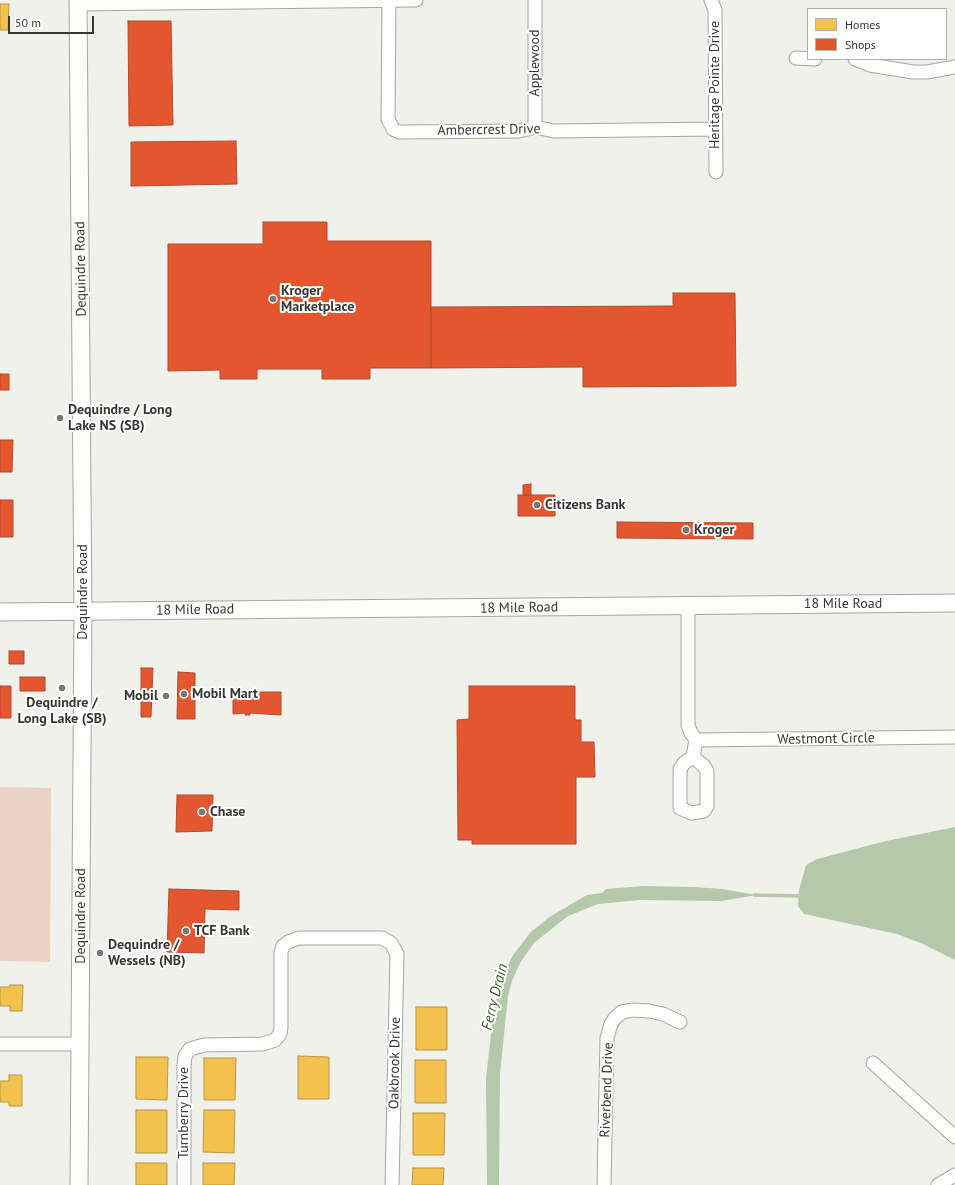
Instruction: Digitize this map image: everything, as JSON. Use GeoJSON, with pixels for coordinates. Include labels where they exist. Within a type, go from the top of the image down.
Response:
{"type":"FeatureCollection","features":[{"type":"Feature","properties":{"kind":"main road","name":"Dequindre Road"},"geometry":{"type":"LineString","coordinates":[[78,2],[83,612],[79,1185]]}},
{"type":"Feature","properties":{"kind":"main road","name":"18 Mile Road"},"geometry":{"type":"LineString","coordinates":[[0,612],[955,603]]}},
{"type":"Feature","properties":{"kind":"street","name":"Ambercrest Drive"},"geometry":{"type":"LineString","coordinates":[[389,0],[388,119],[393,128],[405,133],[519,131],[535,127],[554,130],[715,129]]}},
{"type":"Feature","properties":{"kind":"street"},"geometry":{"type":"LineString","coordinates":[[78,2],[416,0]]}},
{"type":"Feature","properties":{"kind":"street","name":"Applewood"},"geometry":{"type":"LineString","coordinates":[[535,0],[535,127]]}},
{"type":"Feature","properties":{"kind":"street","name":"Heritage Pointe Drive"},"geometry":{"type":"LineString","coordinates":[[711,0],[715,10],[716,172]]}},
{"type":"Feature","properties":{"kind":"street"},"geometry":{"type":"LineString","coordinates":[[796,58],[807,59]]}},
{"type":"Feature","properties":{"kind":"street"},"geometry":{"type":"LineString","coordinates":[[858,60],[870,65],[912,72],[955,67]]}},
{"type":"Feature","properties":{"kind":"street"},"geometry":{"type":"LineString","coordinates":[[688,606],[688,725],[696,740],[693,757]]}},
{"type":"Feature","properties":{"kind":"street","name":"Westmont Circle"},"geometry":{"type":"LineString","coordinates":[[696,740],[955,737]]}},
{"type":"Feature","properties":{"kind":"street","name":"Turnberry Drive"},"geometry":{"type":"LineString","coordinates":[[184,1185],[184,1066],[185,1056],[190,1049],[204,1045],[263,1044],[275,1040],[280,1034],[281,1027],[281,952],[283,946],[288,942],[299,938],[382,938],[391,943]]}},
{"type":"Feature","properties":{"kind":"street","name":"Oakbrook Drive"},"geometry":{"type":"LineString","coordinates":[[391,943],[397,954],[392,1185]]}},
{"type":"Feature","properties":{"kind":"street","name":"Riverbend Drive"},"geometry":{"type":"LineString","coordinates":[[604,1185],[607,1038],[611,1024],[622,1012],[633,1010],[656,1012],[680,1022]]}},
{"type":"Feature","properties":{"kind":"street"},"geometry":{"type":"LineString","coordinates":[[0,1044],[80,1044]]}},
{"type":"Feature","properties":{"kind":"street"},"geometry":{"type":"LineString","coordinates":[[873,1063],[955,1137]]}},
{"type":"Feature","properties":{"kind":"street"},"geometry":{"type":"LineString","coordinates":[[938,1185],[955,1175]]}},
{"type":"Feature","properties":{"kind":"shaded area"},"geometry":{"type":"Polygon","coordinates":[[[0,787],[51,788],[50,962],[0,961],[0,787]]]}},
{"type":"Feature","properties":{"kind":"shaded area"},"geometry":{"type":"Polygon","coordinates":[[[955,827],[955,960],[923,944],[897,934],[804,914],[798,906],[799,890],[806,865],[817,859],[886,841],[955,827]]]}},
{"type":"Feature","properties":{"kind":"shaded area","name":"Ferry Drain"},"geometry":{"type":"Polygon","coordinates":[[[644,886],[722,889],[757,895],[721,901],[640,900],[598,904],[568,916],[534,943],[520,963],[512,981],[508,996],[500,1074],[499,1185],[487,1185],[486,1078],[493,1017],[498,992],[504,974],[513,955],[530,933],[548,918],[587,895],[602,893],[606,889],[644,886]]]}},
{"type":"Feature","properties":{"kind":"building: Homes"},"geometry":{"type":"Polygon","coordinates":[[[0,4],[9,4],[8,30],[0,30],[0,4]]]}},
{"type":"Feature","properties":{"kind":"building: Homes"},"geometry":{"type":"Polygon","coordinates":[[[10,985],[23,985],[22,1011],[10,1011],[10,1006],[0,1006],[0,987],[10,987],[10,985]]]}},
{"type":"Feature","properties":{"kind":"building: Homes"},"geometry":{"type":"Polygon","coordinates":[[[416,1007],[447,1007],[447,1050],[416,1050],[416,1007]]]}},
{"type":"Feature","properties":{"kind":"building: Homes"},"geometry":{"type":"Polygon","coordinates":[[[298,1056],[329,1057],[329,1099],[298,1099],[298,1056]]]}},
{"type":"Feature","properties":{"kind":"building: Homes"},"geometry":{"type":"Polygon","coordinates":[[[136,1057],[168,1057],[167,1100],[136,1099],[136,1057]]]}},
{"type":"Feature","properties":{"kind":"building: Homes"},"geometry":{"type":"Polygon","coordinates":[[[204,1058],[236,1058],[235,1100],[204,1100],[204,1058]]]}},
{"type":"Feature","properties":{"kind":"building: Homes"},"geometry":{"type":"Polygon","coordinates":[[[415,1060],[446,1060],[446,1103],[415,1103],[415,1060]]]}},
{"type":"Feature","properties":{"kind":"building: Homes"},"geometry":{"type":"Polygon","coordinates":[[[9,1075],[22,1075],[22,1106],[9,1106],[9,1102],[0,1102],[0,1081],[9,1081],[9,1075]]]}},
{"type":"Feature","properties":{"kind":"building: Homes"},"geometry":{"type":"Polygon","coordinates":[[[136,1110],[167,1110],[167,1153],[136,1153],[136,1110]]]}},
{"type":"Feature","properties":{"kind":"building: Homes"},"geometry":{"type":"Polygon","coordinates":[[[204,1110],[235,1110],[234,1153],[203,1152],[204,1110]]]}},
{"type":"Feature","properties":{"kind":"building: Homes"},"geometry":{"type":"Polygon","coordinates":[[[413,1113],[445,1113],[444,1155],[413,1155],[413,1113]]]}},
{"type":"Feature","properties":{"kind":"building: Homes"},"geometry":{"type":"Polygon","coordinates":[[[136,1163],[167,1163],[167,1185],[136,1185],[136,1163]]]}},
{"type":"Feature","properties":{"kind":"building: Homes"},"geometry":{"type":"Polygon","coordinates":[[[203,1163],[235,1163],[234,1185],[203,1185],[203,1163]]]}},
{"type":"Feature","properties":{"kind":"building: Homes"},"geometry":{"type":"Polygon","coordinates":[[[413,1168],[444,1168],[443,1185],[412,1185],[413,1168]]]}},
{"type":"Feature","properties":{"kind":"building: Shops"},"geometry":{"type":"Polygon","coordinates":[[[128,21],[171,21],[173,125],[129,126],[128,21]]]}},
{"type":"Feature","properties":{"kind":"building: Shops"},"geometry":{"type":"Polygon","coordinates":[[[236,141],[237,184],[131,186],[131,142],[236,141]]]}},
{"type":"Feature","properties":{"kind":"building: Shops"},"geometry":{"type":"Polygon","coordinates":[[[263,222],[327,222],[327,241],[431,241],[431,368],[370,368],[370,379],[322,379],[322,369],[257,369],[257,379],[220,379],[220,370],[168,371],[168,244],[263,244],[263,222]]]}},
{"type":"Feature","properties":{"kind":"building: Shops"},"geometry":{"type":"Polygon","coordinates":[[[673,293],[735,293],[736,386],[583,387],[583,367],[431,368],[431,307],[673,306],[673,293]]]}},
{"type":"Feature","properties":{"kind":"building: Shops"},"geometry":{"type":"Polygon","coordinates":[[[0,374],[9,374],[9,390],[0,390],[0,374]]]}},
{"type":"Feature","properties":{"kind":"building: Shops"},"geometry":{"type":"Polygon","coordinates":[[[0,440],[13,440],[12,472],[0,472],[0,440]]]}},
{"type":"Feature","properties":{"kind":"building: Shops"},"geometry":{"type":"Polygon","coordinates":[[[531,484],[531,495],[523,495],[523,485],[531,484]]]}},
{"type":"Feature","properties":{"kind":"building: Shops","name":"Citizens Bank"},"geometry":{"type":"Polygon","coordinates":[[[518,495],[555,495],[555,516],[518,516],[518,495]]]}},
{"type":"Feature","properties":{"kind":"building: Shops"},"geometry":{"type":"Polygon","coordinates":[[[0,500],[13,500],[13,537],[0,537],[0,500]]]}},
{"type":"Feature","properties":{"kind":"building: Shops"},"geometry":{"type":"Polygon","coordinates":[[[617,522],[753,523],[753,539],[617,538],[617,522]]]}},
{"type":"Feature","properties":{"kind":"building: Shops"},"geometry":{"type":"Polygon","coordinates":[[[9,651],[24,651],[24,664],[9,664],[9,651]]]}},
{"type":"Feature","properties":{"kind":"building: Shops"},"geometry":{"type":"Polygon","coordinates":[[[141,668],[153,668],[151,717],[141,717],[141,668]]]}},
{"type":"Feature","properties":{"kind":"building: Shops"},"geometry":{"type":"Polygon","coordinates":[[[178,672],[195,673],[195,719],[177,719],[178,672]]]}},
{"type":"Feature","properties":{"kind":"building: Shops"},"geometry":{"type":"Polygon","coordinates":[[[20,677],[45,677],[45,691],[20,691],[20,677]]]}},
{"type":"Feature","properties":{"kind":"building: Shops"},"geometry":{"type":"Polygon","coordinates":[[[0,686],[11,686],[11,718],[0,718],[0,686]]]}},
{"type":"Feature","properties":{"kind":"building: Shops"},"geometry":{"type":"Polygon","coordinates":[[[469,686],[575,686],[575,720],[581,720],[581,742],[594,742],[595,777],[576,777],[576,844],[472,844],[472,840],[458,840],[457,720],[469,719],[469,686]]]}},
{"type":"Feature","properties":{"kind":"building: Shops"},"geometry":{"type":"Polygon","coordinates":[[[259,692],[281,692],[281,715],[250,713],[250,715],[245,715],[245,713],[233,714],[233,695],[258,695],[259,692]]]}},
{"type":"Feature","properties":{"kind":"building: Shops"},"geometry":{"type":"Polygon","coordinates":[[[177,795],[213,795],[212,831],[176,832],[177,795]]]}},
{"type":"Feature","properties":{"kind":"building: Shops","name":"TCF Bank"},"geometry":{"type":"Polygon","coordinates":[[[169,889],[239,891],[239,910],[205,909],[204,953],[167,952],[169,889]]]}},
{"type":"Feature","properties":{"kind":"waterway"},"geometry":{"type":"LineString","coordinates":[[754,895],[799,896]]}},
{"type":"Feature","properties":{"kind":"place","name":"Kroger Marketplace"},"geometry":{"type":"Point","coordinates":[273,299]}},
{"type":"Feature","properties":{"kind":"place","name":"Dequindre / Long Lake NS (SB)"},"geometry":{"type":"Point","coordinates":[60,418]}},
{"type":"Feature","properties":{"kind":"place","name":"Citizens Bank"},"geometry":{"type":"Point","coordinates":[537,505]}},
{"type":"Feature","properties":{"kind":"place","name":"Kroger"},"geometry":{"type":"Point","coordinates":[686,530]}},
{"type":"Feature","properties":{"kind":"place","name":"Dequindre / Long Lake (SB)"},"geometry":{"type":"Point","coordinates":[62,688]}},
{"type":"Feature","properties":{"kind":"place","name":"Mobil Mart"},"geometry":{"type":"Point","coordinates":[184,694]}},
{"type":"Feature","properties":{"kind":"place","name":"Mobil"},"geometry":{"type":"Point","coordinates":[166,696]}},
{"type":"Feature","properties":{"kind":"place","name":"Chase"},"geometry":{"type":"Point","coordinates":[202,812]}},
{"type":"Feature","properties":{"kind":"place","name":"TCF Bank"},"geometry":{"type":"Point","coordinates":[186,931]}},
{"type":"Feature","properties":{"kind":"place","name":"Dequindre / Wessels (NB)"},"geometry":{"type":"Point","coordinates":[100,953]}}]}
